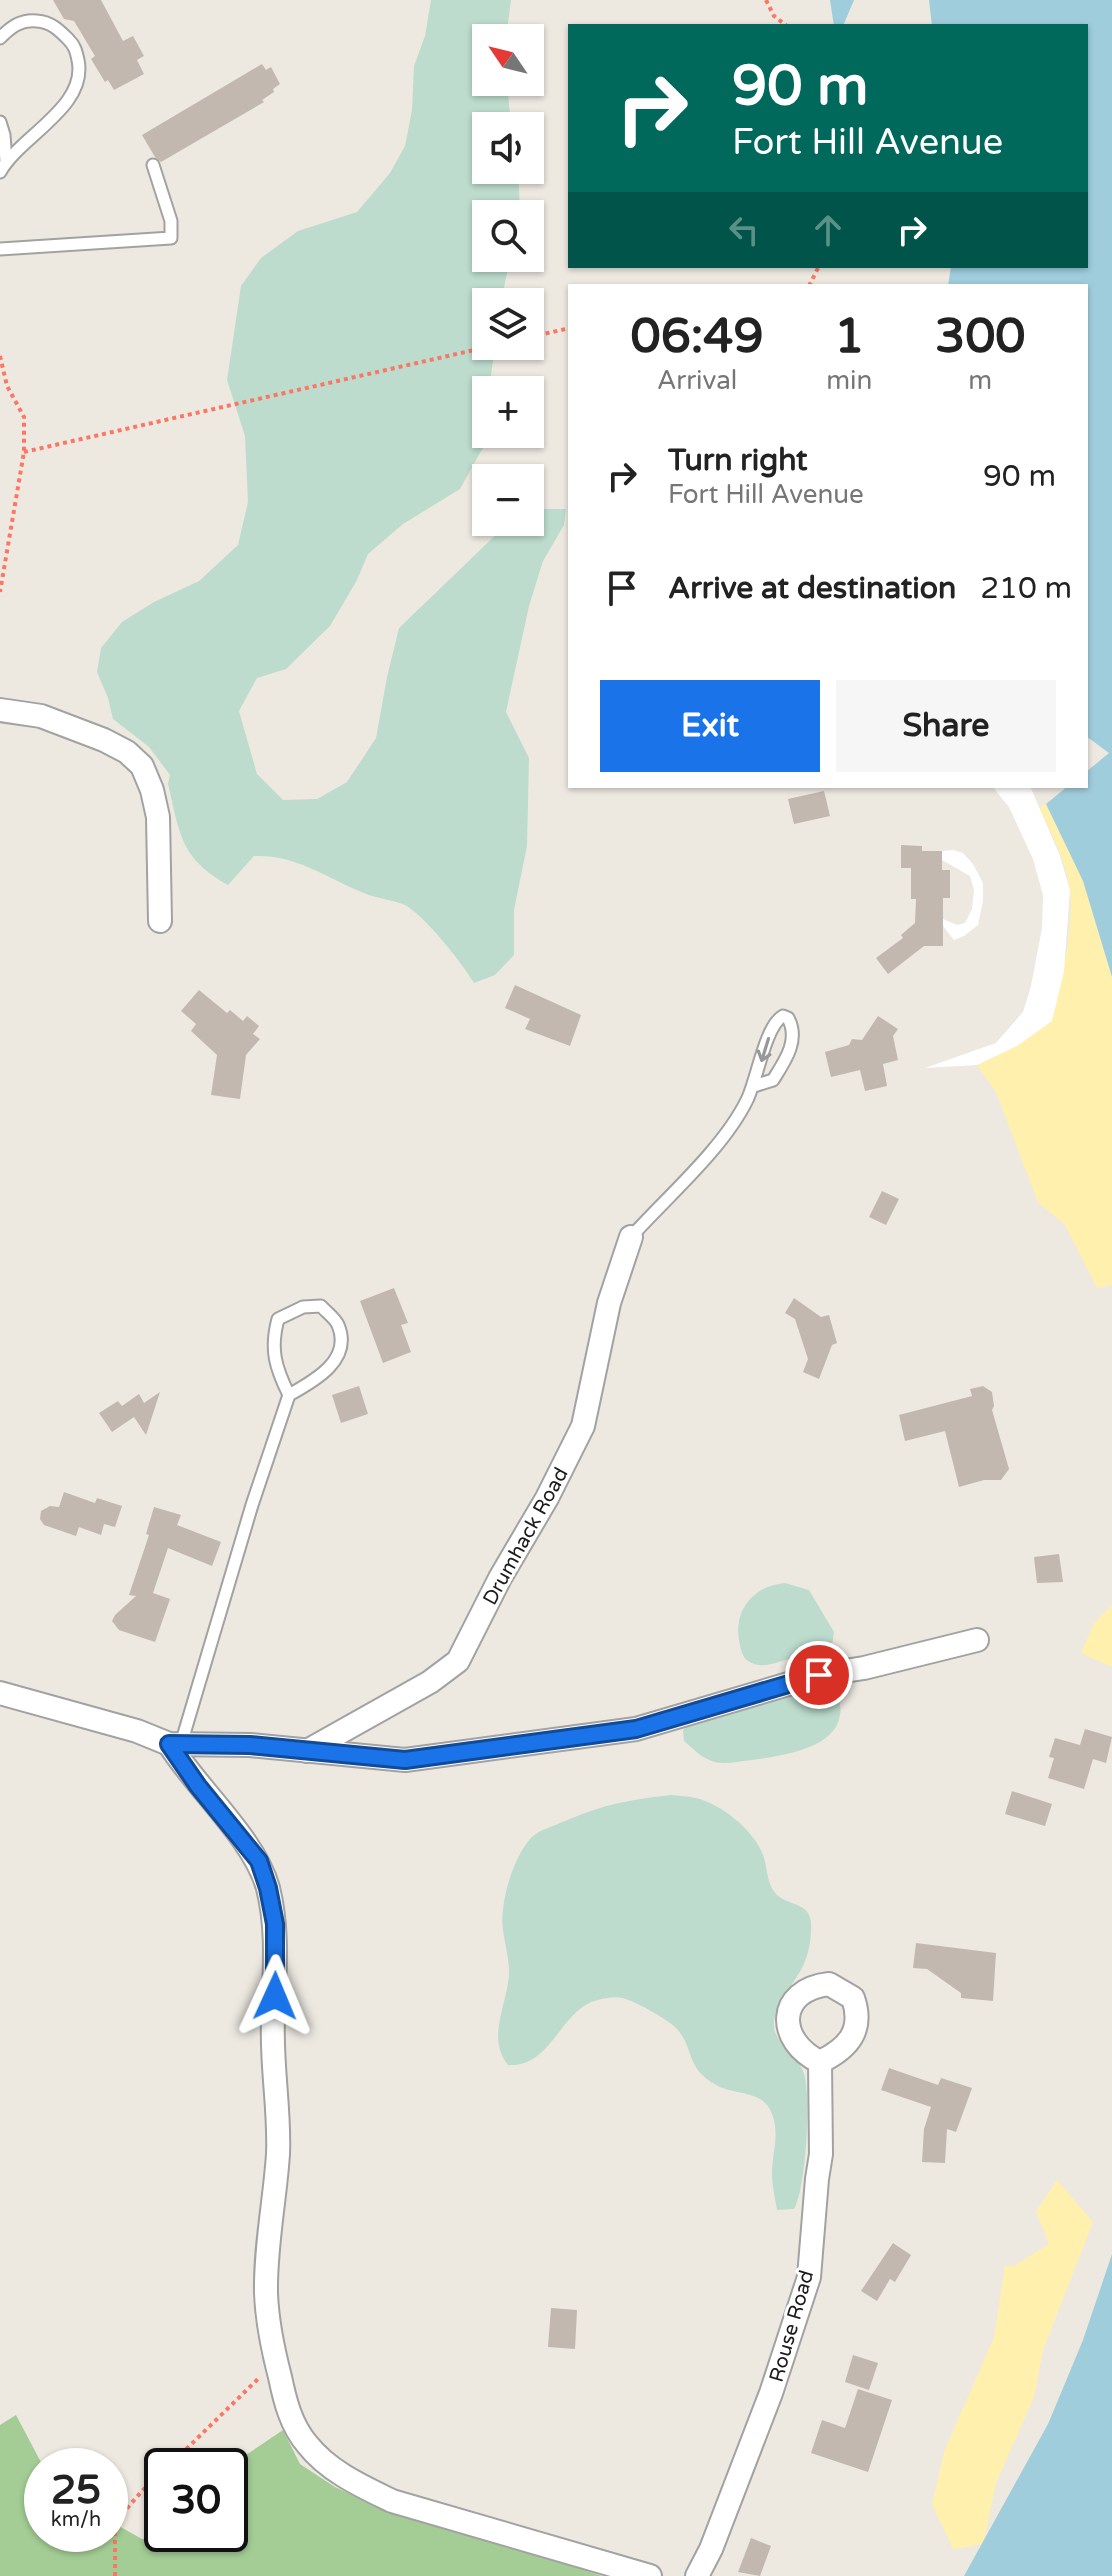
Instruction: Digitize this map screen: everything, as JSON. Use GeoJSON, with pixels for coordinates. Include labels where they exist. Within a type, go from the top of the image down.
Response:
{"type":"FeatureCollection","features":[{"type":"Feature","properties":{"kind":"street"},"geometry":{"type":"LineString","coordinates":[[0,710],[41,716],[104,740],[127,752],[142,766],[158,817],[160,921]]}},
{"type":"Feature","properties":{"kind":"street","name":"Drumhack Road"},"geometry":{"type":"LineString","coordinates":[[307,1751],[430,1682],[458,1661],[583,1426],[609,1303],[631,1237]]}},
{"type":"Feature","properties":{"kind":"street"},"geometry":{"type":"LineString","coordinates":[[0,1693],[175,1744],[250,1745],[405,1760],[636,1729],[819,1675],[864,1668],[977,1640]]}},
{"type":"Feature","properties":{"kind":"street"},"geometry":{"type":"LineString","coordinates":[[175,1744],[198,1786],[259,1861],[275,1924],[272,2022],[278,2151],[266,2293],[276,2362],[290,2416],[305,2442],[324,2462],[364,2488],[392,2501],[650,2576]]}},
{"type":"Feature","properties":{"kind":"street","name":"Rouse Road"},"geometry":{"type":"LineString","coordinates":[[697,2576],[711,2549],[771,2393],[809,2277],[821,2154],[820,2062]]}},
{"type":"Feature","properties":{"kind":"lane"},"geometry":{"type":"LineString","coordinates":[[0,38],[14,24],[35,20],[54,25],[75,46],[81,71],[76,88],[59,111],[6,161],[0,172]]}},
{"type":"Feature","properties":{"kind":"lane"},"geometry":{"type":"LineString","coordinates":[[0,122],[6,161]]}},
{"type":"Feature","properties":{"kind":"lane"},"geometry":{"type":"LineString","coordinates":[[0,249],[171,238],[171,221],[153,165]]}},
{"type":"Feature","properties":{"kind":"lane"},"geometry":{"type":"LineString","coordinates":[[631,1237],[716,1145],[745,1105],[754,1086],[771,1028],[777,1019],[783,1016],[788,1018],[794,1028],[785,1061],[773,1080],[754,1086]]}},
{"type":"Feature","properties":{"kind":"lane"},"geometry":{"type":"LineString","coordinates":[[175,1744],[289,1395],[330,1369],[341,1347],[338,1324],[321,1306],[303,1307],[278,1319],[272,1341],[279,1374],[289,1395]]}},
{"type":"Feature","properties":{"kind":"path"},"geometry":{"type":"LineString","coordinates":[[766,0],[774,16],[784,24]]}},
{"type":"Feature","properties":{"kind":"path"},"geometry":{"type":"LineString","coordinates":[[544,334],[568,328]]}},
{"type":"Feature","properties":{"kind":"path"},"geometry":{"type":"LineString","coordinates":[[24,452],[472,351]]}},
{"type":"Feature","properties":{"kind":"path"},"geometry":{"type":"LineString","coordinates":[[0,356],[7,386],[24,417],[24,452],[0,592]]}},
{"type":"Feature","properties":{"kind":"path"},"geometry":{"type":"LineString","coordinates":[[188,2448],[276,2362]]}},
{"type":"Feature","properties":{"kind":"path"},"geometry":{"type":"LineString","coordinates":[[115,2576],[115,2522],[144,2489]]}},
{"type":"Feature","properties":{"kind":"green space"},"geometry":{"type":"Polygon","coordinates":[[[431,0],[511,0],[508,24],[472,24],[472,96],[508,96],[510,112],[472,112],[472,184],[519,184],[520,200],[472,200],[472,272],[507,272],[504,288],[472,288],[472,360],[493,360],[491,376],[472,376],[472,448],[483,448],[460,489],[403,524],[368,554],[357,580],[330,626],[286,669],[257,678],[239,711],[257,774],[283,800],[317,799],[347,782],[376,738],[399,628],[495,536],[544,536],[544,509],[566,509],[564,525],[543,561],[529,606],[506,712],[529,758],[527,846],[514,910],[514,955],[495,975],[474,983],[432,929],[405,905],[369,895],[313,869],[270,856],[254,856],[228,885],[212,875],[200,865],[184,843],[168,784],[170,775],[149,747],[113,719],[97,672],[101,648],[122,622],[154,602],[199,581],[238,545],[248,502],[245,436],[227,380],[241,286],[261,258],[298,231],[357,212],[390,173],[405,146],[412,110],[414,66],[425,36],[431,0]]]}},
{"type":"Feature","properties":{"kind":"green space"},"geometry":{"type":"Polygon","coordinates":[[[785,1583],[809,1590],[834,1632],[830,1659],[823,1664],[798,1658],[761,1665],[748,1661],[742,1654],[739,1622],[747,1603],[763,1589],[785,1583]]]}},
{"type":"Feature","properties":{"kind":"green space"},"geometry":{"type":"Polygon","coordinates":[[[829,1689],[840,1703],[836,1727],[817,1744],[804,1749],[719,1763],[702,1756],[684,1741],[683,1731],[689,1718],[791,1690],[829,1689]]]}},
{"type":"Feature","properties":{"kind":"green space"},"geometry":{"type":"Polygon","coordinates":[[[671,1795],[706,1801],[736,1819],[759,1846],[773,1890],[784,1900],[803,1908],[811,1920],[806,1958],[783,1998],[774,2024],[777,2037],[800,2066],[806,2082],[804,2162],[794,2209],[777,2210],[772,2174],[775,2129],[768,2106],[762,2100],[723,2088],[706,2078],[694,2064],[686,2042],[675,2027],[650,2010],[619,1997],[598,2000],[574,2014],[546,2048],[523,2063],[508,2065],[499,2045],[499,2025],[509,1974],[502,1919],[504,1901],[512,1871],[526,1844],[543,1830],[592,1810],[671,1795]]]}},
{"type":"Feature","properties":{"kind":"green space"},"geometry":{"type":"Polygon","coordinates":[[[16,2415],[33,2448],[24,2448],[24,2552],[128,2552],[128,2531],[144,2539],[144,2552],[248,2552],[248,2454],[283,2430],[300,2464],[335,2487],[394,2514],[602,2576],[0,2576],[0,2425],[16,2415]]]}},
{"type":"Feature","properties":{"kind":"sand"},"geometry":{"type":"Polygon","coordinates":[[[1046,804],[1083,881],[1112,977],[1112,1285],[1097,1288],[1065,1225],[1038,1202],[996,1092],[977,1065],[1017,1046],[1052,1021],[1066,956],[1071,905],[1065,868],[1039,807],[1046,804]]]}},
{"type":"Feature","properties":{"kind":"sand"},"geometry":{"type":"Polygon","coordinates":[[[1112,1605],[1112,1667],[1081,1653],[1094,1623],[1112,1605]]]}},
{"type":"Feature","properties":{"kind":"sand"},"geometry":{"type":"Polygon","coordinates":[[[1057,2180],[1093,2222],[1043,2350],[1034,2397],[996,2483],[983,2544],[953,2549],[932,2504],[944,2452],[994,2337],[1005,2266],[1014,2266],[1049,2244],[1036,2211],[1057,2180]]]}},
{"type":"Feature","properties":{"kind":"water"},"geometry":{"type":"Polygon","coordinates":[[[830,0],[854,0],[844,24],[834,24],[830,0]]]}},
{"type":"Feature","properties":{"kind":"water"},"geometry":{"type":"Polygon","coordinates":[[[929,0],[1112,0],[1112,977],[1083,881],[1046,804],[1066,788],[1088,788],[1088,770],[1109,753],[1088,737],[1088,284],[948,284],[951,268],[1088,268],[1088,24],[932,24],[929,0]]]}},
{"type":"Feature","properties":{"kind":"water"},"geometry":{"type":"Polygon","coordinates":[[[1112,2254],[1112,2576],[964,2576],[1048,2424],[1083,2340],[1112,2254]]]}},
{"type":"Feature","properties":{"kind":"pier"},"geometry":{"type":"Polygon","coordinates":[[[994,788],[1031,788],[1060,856],[1070,890],[1064,971],[1052,1021],[1017,1046],[977,1065],[925,1068],[996,1043],[1023,1012],[1042,928],[1043,895],[1033,859],[1009,807],[994,788]]]}},
{"type":"Feature","properties":{"kind":"pier"},"geometry":{"type":"Polygon","coordinates":[[[942,851],[963,853],[973,864],[983,883],[978,925],[954,940],[943,926],[943,919],[957,925],[965,923],[972,909],[974,890],[970,876],[942,860],[942,851]]]}},
{"type":"Feature","properties":{"kind":"building"},"geometry":{"type":"Polygon","coordinates":[[[53,0],[101,0],[123,41],[133,36],[144,56],[137,60],[144,74],[114,90],[108,80],[105,82],[91,59],[95,56],[74,21],[64,19],[53,0]]]}},
{"type":"Feature","properties":{"kind":"building"},"geometry":{"type":"Polygon","coordinates":[[[262,64],[266,70],[271,67],[280,84],[262,100],[264,102],[161,162],[155,157],[142,135],[262,64]]]}},
{"type":"Feature","properties":{"kind":"building"},"geometry":{"type":"Polygon","coordinates":[[[824,791],[830,816],[794,824],[788,799],[824,791]]]}},
{"type":"Feature","properties":{"kind":"building"},"geometry":{"type":"Polygon","coordinates":[[[901,845],[922,846],[922,851],[942,851],[942,870],[950,870],[950,898],[943,898],[943,946],[924,946],[888,974],[876,958],[903,938],[901,935],[915,923],[916,899],[911,899],[911,868],[901,868],[901,845]]]}},
{"type":"Feature","properties":{"kind":"building"},"geometry":{"type":"Polygon","coordinates":[[[515,985],[581,1015],[570,1046],[525,1029],[530,1019],[505,1008],[515,985]]]}},
{"type":"Feature","properties":{"kind":"building"},"geometry":{"type":"Polygon","coordinates":[[[199,990],[227,1013],[230,1010],[243,1021],[247,1016],[259,1026],[253,1034],[260,1039],[246,1055],[240,1099],[211,1095],[217,1055],[191,1031],[196,1024],[181,1011],[199,990]]]}},
{"type":"Feature","properties":{"kind":"building"},"geometry":{"type":"Polygon","coordinates":[[[878,1016],[898,1029],[893,1036],[898,1060],[883,1064],[887,1086],[865,1091],[860,1070],[831,1077],[825,1052],[849,1045],[852,1039],[862,1040],[878,1016]]]}},
{"type":"Feature","properties":{"kind":"building"},"geometry":{"type":"Polygon","coordinates":[[[882,1191],[899,1199],[886,1225],[869,1217],[882,1191]]]}},
{"type":"Feature","properties":{"kind":"building"},"geometry":{"type":"Polygon","coordinates":[[[394,1288],[408,1323],[401,1325],[411,1352],[383,1363],[360,1301],[394,1288]]]}},
{"type":"Feature","properties":{"kind":"building"},"geometry":{"type":"Polygon","coordinates":[[[794,1298],[821,1317],[829,1315],[837,1343],[832,1345],[819,1379],[803,1372],[808,1359],[795,1319],[785,1313],[794,1298]]]}},
{"type":"Feature","properties":{"kind":"building"},"geometry":{"type":"Polygon","coordinates":[[[359,1386],[368,1414],[341,1423],[332,1395],[359,1386]]]}},
{"type":"Feature","properties":{"kind":"building"},"geometry":{"type":"Polygon","coordinates":[[[983,1386],[992,1392],[992,1410],[1009,1469],[1001,1480],[984,1480],[959,1487],[945,1431],[905,1441],[899,1415],[972,1396],[970,1389],[983,1386]]]}},
{"type":"Feature","properties":{"kind":"building"},"geometry":{"type":"Polygon","coordinates":[[[160,1392],[146,1435],[134,1417],[112,1432],[99,1413],[118,1401],[122,1406],[139,1394],[144,1403],[160,1392]]]}},
{"type":"Feature","properties":{"kind":"building"},"geometry":{"type":"Polygon","coordinates":[[[64,1492],[95,1503],[97,1498],[122,1506],[115,1527],[104,1524],[101,1535],[79,1527],[76,1536],[44,1525],[40,1519],[41,1511],[50,1506],[59,1507],[64,1492]]]}},
{"type":"Feature","properties":{"kind":"building"},"geometry":{"type":"Polygon","coordinates":[[[154,1507],[181,1515],[177,1525],[221,1542],[212,1566],[168,1548],[153,1593],[170,1599],[155,1642],[119,1630],[112,1621],[136,1596],[129,1595],[149,1535],[146,1534],[154,1507]]]}},
{"type":"Feature","properties":{"kind":"building"},"geometry":{"type":"Polygon","coordinates":[[[1059,1554],[1063,1582],[1037,1583],[1034,1557],[1059,1554]]]}},
{"type":"Feature","properties":{"kind":"building"},"geometry":{"type":"Polygon","coordinates":[[[1085,1729],[1112,1737],[1106,1763],[1093,1759],[1084,1789],[1048,1778],[1054,1758],[1049,1757],[1055,1738],[1080,1745],[1085,1729]]]}},
{"type":"Feature","properties":{"kind":"building"},"geometry":{"type":"Polygon","coordinates":[[[1012,1791],[1052,1804],[1045,1826],[1005,1814],[1012,1791]]]}},
{"type":"Feature","properties":{"kind":"building"},"geometry":{"type":"Polygon","coordinates":[[[916,1943],[996,1953],[993,2001],[961,1998],[961,1993],[927,1969],[913,1968],[916,1943]]]}},
{"type":"Feature","properties":{"kind":"building"},"geometry":{"type":"Polygon","coordinates":[[[889,2068],[938,2085],[941,2078],[972,2088],[956,2132],[947,2129],[945,2163],[922,2162],[924,2129],[931,2107],[881,2090],[889,2068]]]}},
{"type":"Feature","properties":{"kind":"building"},"geometry":{"type":"Polygon","coordinates":[[[893,2243],[911,2255],[895,2282],[890,2279],[877,2301],[861,2291],[893,2243]]]}},
{"type":"Feature","properties":{"kind":"building"},"geometry":{"type":"Polygon","coordinates":[[[551,2308],[577,2310],[575,2349],[548,2347],[551,2308]]]}},
{"type":"Feature","properties":{"kind":"building"},"geometry":{"type":"Polygon","coordinates":[[[853,2355],[878,2363],[869,2390],[845,2382],[853,2355]]]}},
{"type":"Feature","properties":{"kind":"building"},"geometry":{"type":"Polygon","coordinates":[[[858,2389],[892,2400],[868,2472],[811,2453],[822,2420],[845,2428],[858,2389]]]}},
{"type":"Feature","properties":{"kind":"building"},"geometry":{"type":"Polygon","coordinates":[[[751,2538],[771,2546],[760,2576],[738,2572],[751,2538]]]}},
{"type":"Feature","properties":{"kind":"route"},"geometry":{"type":"LineString","coordinates":[[275,1996],[275,1924],[259,1861],[198,1786],[169,1744],[250,1745],[405,1760],[636,1729],[819,1675]]}}]}
